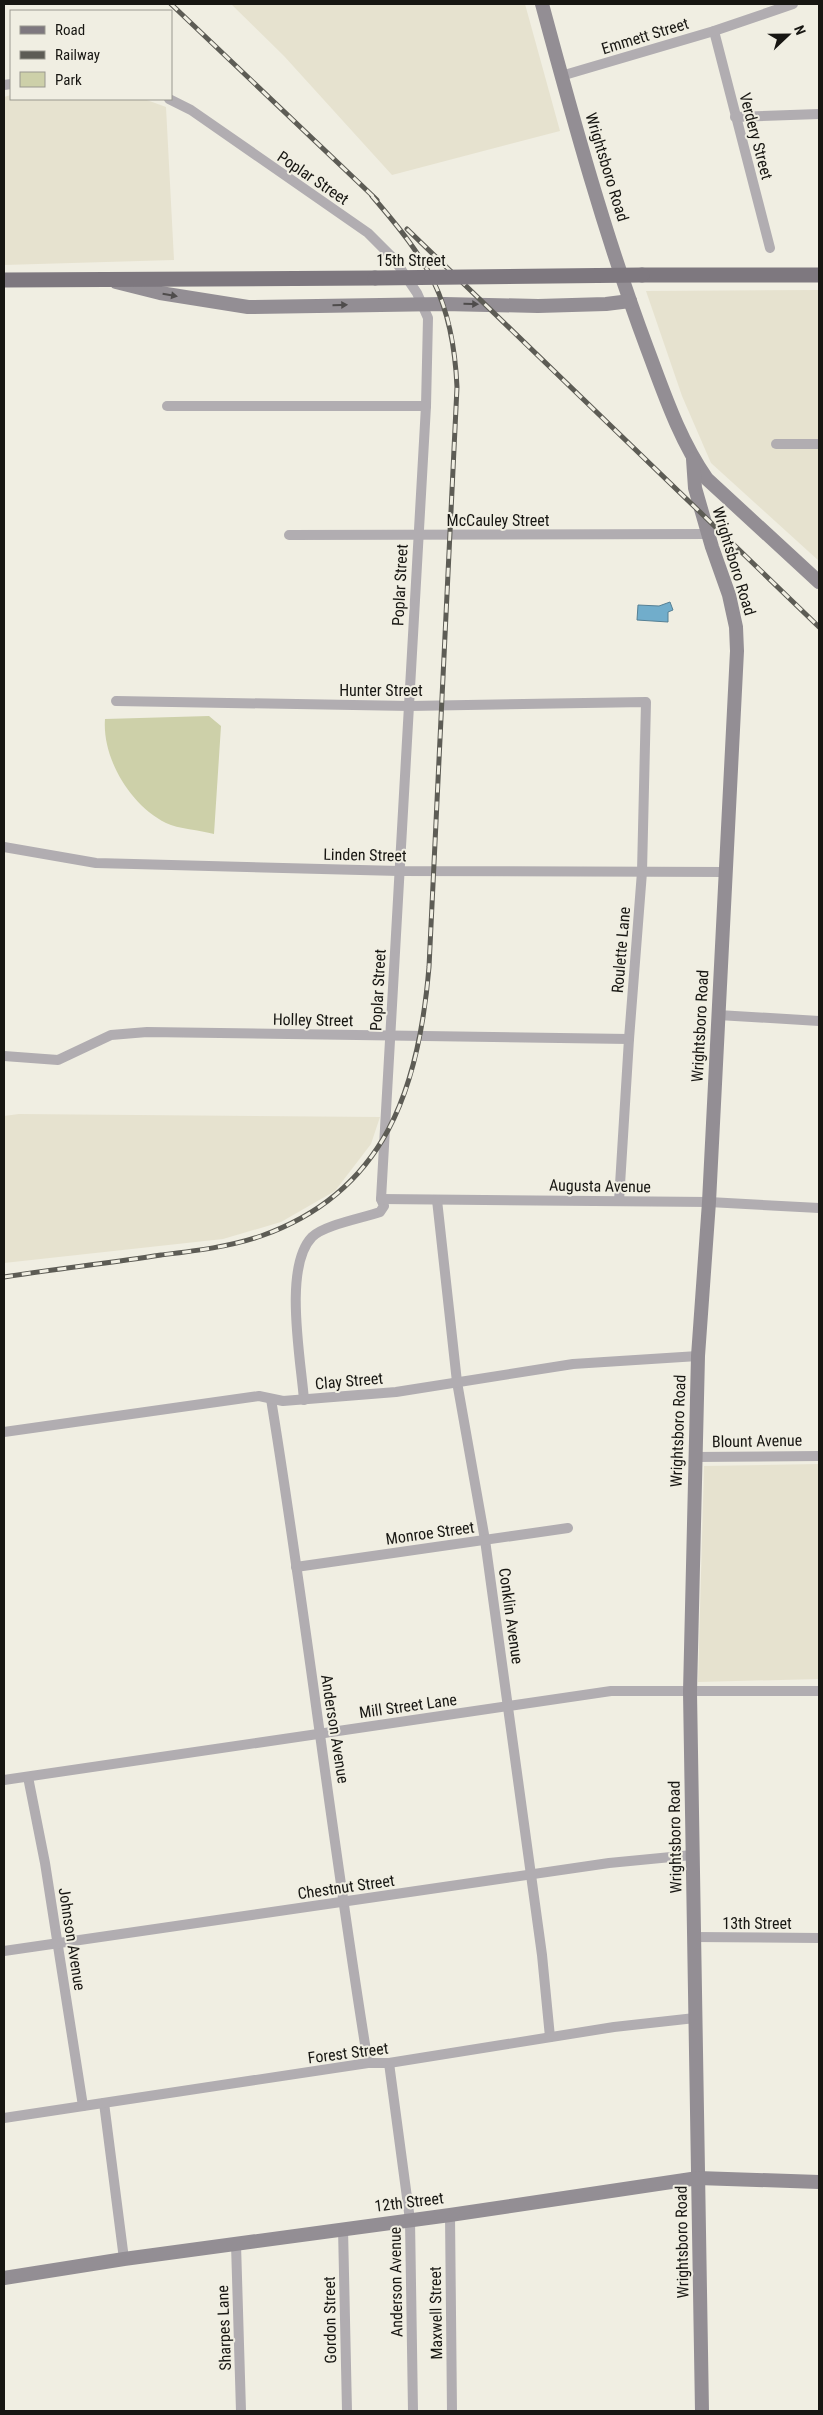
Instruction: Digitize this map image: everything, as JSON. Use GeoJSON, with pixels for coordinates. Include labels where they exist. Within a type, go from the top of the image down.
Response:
{"type":"FeatureCollection","features":[{"type":"Feature","properties":{"kind":"main road","name":"15th Street"},"geometry":{"type":"LineString","coordinates":[[4,280],[819,275]]}},
{"type":"Feature","properties":{"kind":"street","name":"Wrightsboro Road"},"geometry":{"type":"LineString","coordinates":[[542,4],[561,76],[630,301],[671,412],[692,455],[695,488],[708,534],[730,594],[736,627],[737,651],[709,1202],[698,1356],[690,1692],[702,2411]]}},
{"type":"Feature","properties":{"kind":"street","name":"Emmett Street"},"geometry":{"type":"LineString","coordinates":[[561,76],[714,31],[793,4]]}},
{"type":"Feature","properties":{"kind":"street","name":"Verdery Street"},"geometry":{"type":"LineString","coordinates":[[714,31],[734,117],[770,248]]}},
{"type":"Feature","properties":{"kind":"street","name":"Poplar Street"},"geometry":{"type":"LineString","coordinates":[[171,100],[191,110],[368,233],[394,259],[423,304],[428,318],[426,406],[410,706],[381,1199]]}},
{"type":"Feature","properties":{"kind":"street"},"geometry":{"type":"LineString","coordinates":[[734,117],[819,114]]}},
{"type":"Feature","properties":{"kind":"street"},"geometry":{"type":"LineString","coordinates":[[105,279],[160,294],[248,307],[423,304],[538,306],[606,304],[630,301]]}},
{"type":"Feature","properties":{"kind":"street"},"geometry":{"type":"LineString","coordinates":[[167,406],[426,406]]}},
{"type":"Feature","properties":{"kind":"street"},"geometry":{"type":"LineString","coordinates":[[776,444],[819,444]]}},
{"type":"Feature","properties":{"kind":"street"},"geometry":{"type":"LineString","coordinates":[[692,455],[707,479],[819,582]]}},
{"type":"Feature","properties":{"kind":"street","name":"McCauley Street"},"geometry":{"type":"LineString","coordinates":[[289,535],[708,534]]}},
{"type":"Feature","properties":{"kind":"street","name":"Hunter Street"},"geometry":{"type":"LineString","coordinates":[[116,702],[410,706],[646,702]]}},
{"type":"Feature","properties":{"kind":"street","name":"Roulette Lane"},"geometry":{"type":"LineString","coordinates":[[619,1201],[642,872],[646,702]]}},
{"type":"Feature","properties":{"kind":"street","name":"Linden Street"},"geometry":{"type":"LineString","coordinates":[[4,847],[96,863],[399,871],[726,872]]}},
{"type":"Feature","properties":{"kind":"street"},"geometry":{"type":"LineString","coordinates":[[718,1015],[819,1021]]}},
{"type":"Feature","properties":{"kind":"street","name":"Holley Street"},"geometry":{"type":"LineString","coordinates":[[4,1056],[58,1060],[111,1035],[147,1032],[629,1039]]}},
{"type":"Feature","properties":{"kind":"street"},"geometry":{"type":"LineString","coordinates":[[304,1400],[295,1288],[298,1264],[303,1251],[313,1236],[341,1223],[380,1212],[384,1206],[381,1199]]}},
{"type":"Feature","properties":{"kind":"street","name":"Augusta Avenue"},"geometry":{"type":"LineString","coordinates":[[381,1199],[709,1202],[819,1208]]}},
{"type":"Feature","properties":{"kind":"street","name":"Conklin Avenue"},"geometry":{"type":"LineString","coordinates":[[437,1200],[457,1382],[485,1540],[542,1955],[550,2037]]}},
{"type":"Feature","properties":{"kind":"street","name":"Clay Street"},"geometry":{"type":"LineString","coordinates":[[4,1432],[259,1396],[271,1399],[304,1400],[396,1392],[573,1364],[698,1356]]}},
{"type":"Feature","properties":{"kind":"street","name":"Anderson Avenue"},"geometry":{"type":"LineString","coordinates":[[271,1399],[321,1734],[342,1903],[368,2063]]}},
{"type":"Feature","properties":{"kind":"street","name":"Blount Avenue"},"geometry":{"type":"LineString","coordinates":[[695,1457],[819,1456]]}},
{"type":"Feature","properties":{"kind":"street","name":"Monroe Street"},"geometry":{"type":"LineString","coordinates":[[296,1568],[568,1528]]}},
{"type":"Feature","properties":{"kind":"street","name":"Mill Street Lane"},"geometry":{"type":"LineString","coordinates":[[4,1780],[611,1691],[819,1692]]}},
{"type":"Feature","properties":{"kind":"street","name":"Johnson Avenue"},"geometry":{"type":"LineString","coordinates":[[28,1777],[45,1863],[83,2106]]}},
{"type":"Feature","properties":{"kind":"street","name":"Chestnut Street"},"geometry":{"type":"LineString","coordinates":[[4,1951],[609,1863],[692,1855]]}},
{"type":"Feature","properties":{"kind":"street","name":"13th Street"},"geometry":{"type":"LineString","coordinates":[[694,1938],[819,1938]]}},
{"type":"Feature","properties":{"kind":"street","name":"Forest Street"},"geometry":{"type":"LineString","coordinates":[[4,2118],[368,2063],[389,2063],[614,2027],[695,2018]]}},
{"type":"Feature","properties":{"kind":"street","name":"Anderson Avenue"},"geometry":{"type":"LineString","coordinates":[[389,2063],[410,2220],[413,2411]]}},
{"type":"Feature","properties":{"kind":"street"},"geometry":{"type":"LineString","coordinates":[[104,2103],[124,2259]]}},
{"type":"Feature","properties":{"kind":"street","name":"12th Street"},"geometry":{"type":"LineString","coordinates":[[4,2278],[124,2259],[698,2178],[819,2182]]}},
{"type":"Feature","properties":{"kind":"street","name":"Maxwell Street"},"geometry":{"type":"LineString","coordinates":[[450,2214],[452,2411]]}},
{"type":"Feature","properties":{"kind":"street","name":"Gordon Street"},"geometry":{"type":"LineString","coordinates":[[344,2228],[347,2411]]}},
{"type":"Feature","properties":{"kind":"street","name":"Sharpes Lane"},"geometry":{"type":"LineString","coordinates":[[236,2244],[241,2411]]}},
{"type":"Feature","properties":{"kind":"shaded area"},"geometry":{"type":"Polygon","coordinates":[[[231,4],[525,4],[560,131],[392,175],[284,56],[231,4]]]}},
{"type":"Feature","properties":{"kind":"shaded area"},"geometry":{"type":"Polygon","coordinates":[[[10,95],[10,100],[147,100],[166,107],[174,260],[4,265],[4,97],[10,95]]]}},
{"type":"Feature","properties":{"kind":"shaded area"},"geometry":{"type":"Polygon","coordinates":[[[819,290],[819,561],[711,463],[682,396],[646,291],[819,290]]]}},
{"type":"Feature","properties":{"kind":"shaded area"},"geometry":{"type":"Polygon","coordinates":[[[19,1114],[380,1117],[371,1144],[335,1191],[281,1222],[223,1239],[4,1263],[4,1116],[19,1114]]]}},
{"type":"Feature","properties":{"kind":"shaded area"},"geometry":{"type":"Polygon","coordinates":[[[819,1464],[819,1679],[698,1682],[704,1466],[819,1464]]]}},
{"type":"Feature","properties":{"kind":"green space"},"geometry":{"type":"Polygon","coordinates":[[[209,716],[221,726],[214,834],[171,825],[153,815],[141,805],[121,779],[113,764],[105,734],[105,719],[209,716]]]}},
{"type":"Feature","properties":{"kind":"water"},"geometry":{"type":"Polygon","coordinates":[[[670,602],[673,610],[668,612],[668,622],[637,620],[638,605],[659,606],[670,602]]]}},
{"type":"Feature","properties":{"kind":"railway"},"geometry":{"type":"LineString","coordinates":[[171,4],[377,200]]}},
{"type":"Feature","properties":{"kind":"railway"},"geometry":{"type":"LineString","coordinates":[[4,1277],[224,1246],[261,1236],[304,1217],[339,1192],[366,1163],[388,1130],[404,1093],[416,1053],[424,1011],[429,967],[457,387],[450,329],[434,283],[408,241],[372,196]]}},
{"type":"Feature","properties":{"kind":"railway"},"geometry":{"type":"LineString","coordinates":[[407,229],[819,627]]}}]}
